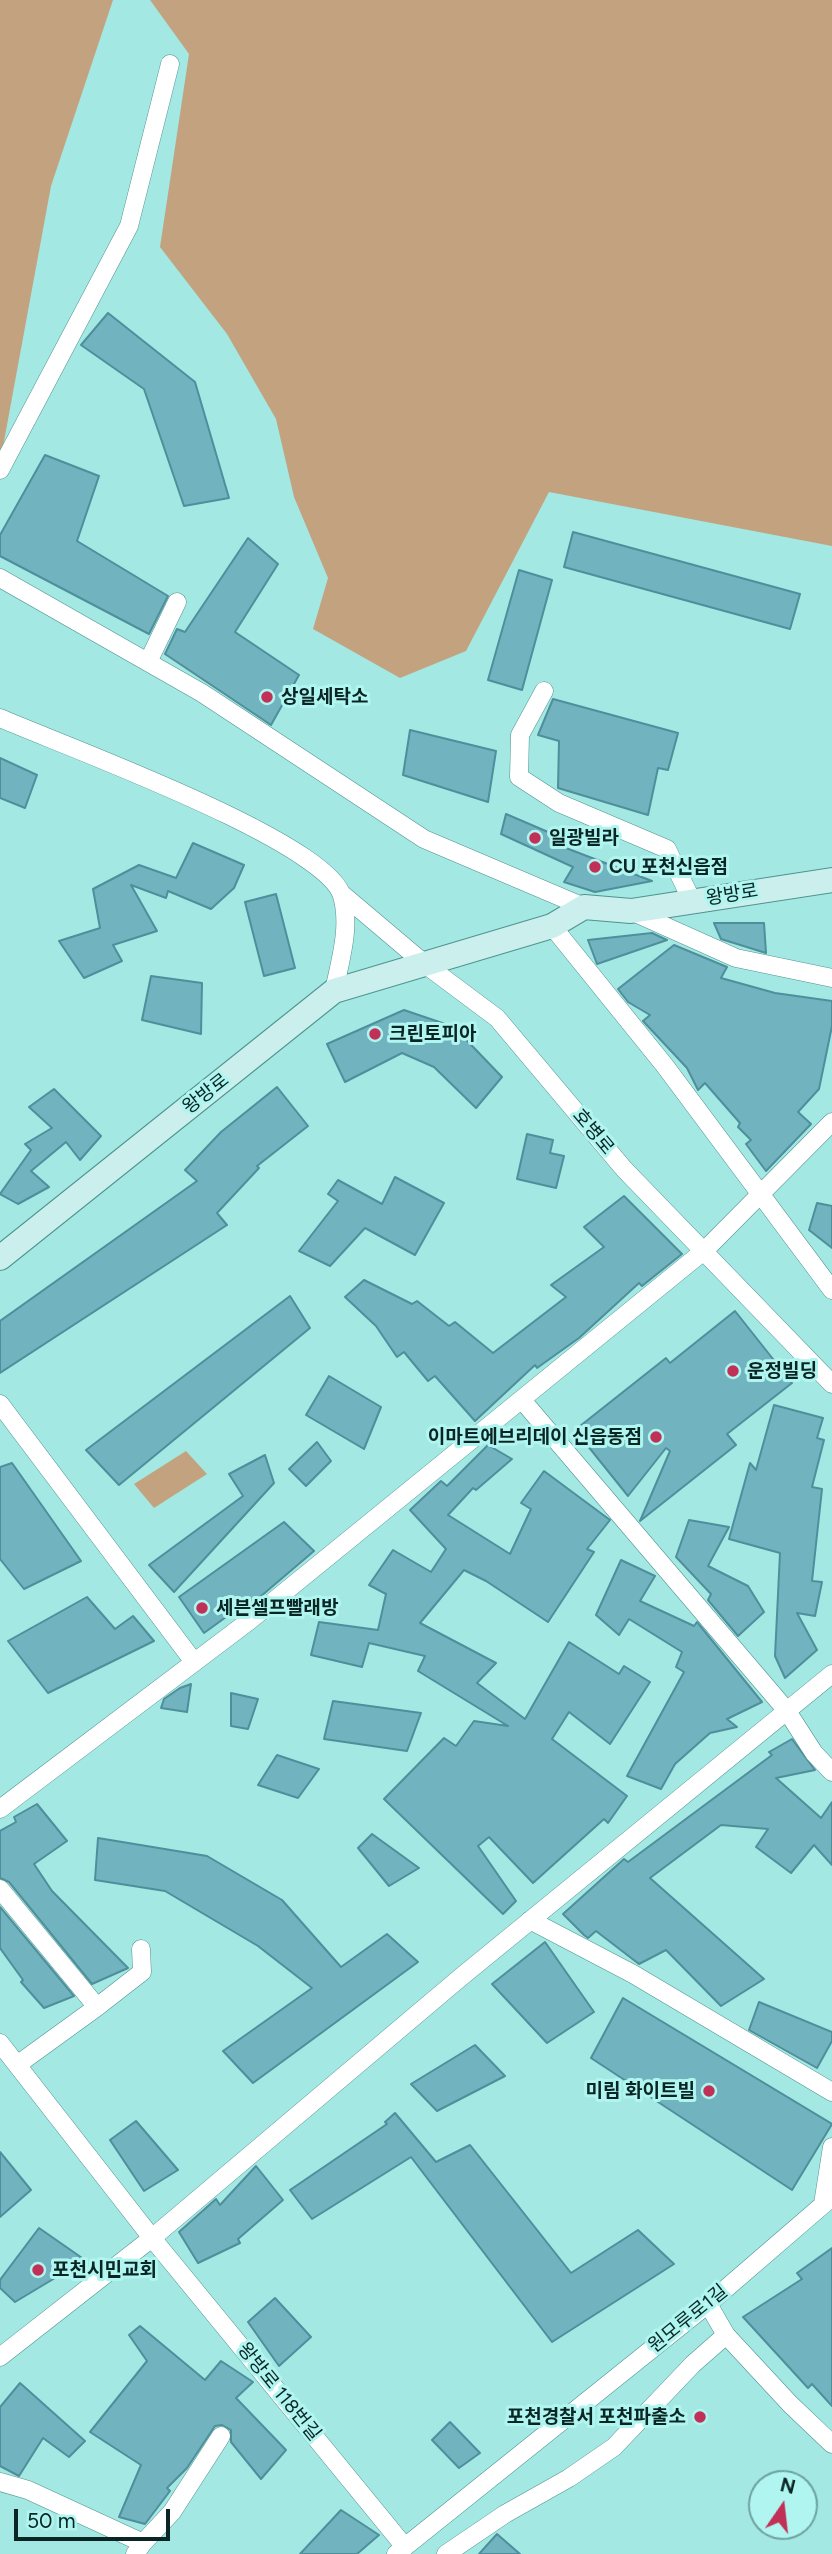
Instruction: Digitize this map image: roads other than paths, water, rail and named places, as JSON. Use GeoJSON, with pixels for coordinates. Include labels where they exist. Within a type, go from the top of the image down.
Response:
{"type":"FeatureCollection","features":[{"type":"Feature","properties":{"kind":"main road","name":"왕방로"},"geometry":{"type":"LineString","coordinates":[[584,907],[631,911],[832,880]]}},
{"type":"Feature","properties":{"kind":"main road"},"geometry":{"type":"LineString","coordinates":[[552,926],[584,907]]}},
{"type":"Feature","properties":{"kind":"main road","name":"왕방로"},"geometry":{"type":"LineString","coordinates":[[0,1258],[334,991],[552,926]]}},
{"type":"Feature","properties":{"kind":"street"},"geometry":{"type":"LineString","coordinates":[[0,470],[129,226],[170,64]]}},
{"type":"Feature","properties":{"kind":"street"},"geometry":{"type":"LineString","coordinates":[[0,578],[202,692],[424,839],[584,907]]}},
{"type":"Feature","properties":{"kind":"street"},"geometry":{"type":"LineString","coordinates":[[149,662],[177,602]]}},
{"type":"Feature","properties":{"kind":"street"},"geometry":{"type":"LineString","coordinates":[[544,691],[520,735],[519,777],[559,803],[667,849],[692,901]]}},
{"type":"Feature","properties":{"kind":"street","name":"호병로"},"geometry":{"type":"LineString","coordinates":[[0,718],[227,814],[317,866],[342,894],[497,1018],[624,1169],[832,1384]]}},
{"type":"Feature","properties":{"kind":"street"},"geometry":{"type":"LineString","coordinates":[[334,991],[346,927],[342,894]]}},
{"type":"Feature","properties":{"kind":"street"},"geometry":{"type":"LineString","coordinates":[[631,911],[736,958],[832,978]]}},
{"type":"Feature","properties":{"kind":"street"},"geometry":{"type":"LineString","coordinates":[[552,926],[762,1193],[832,1290]]}},
{"type":"Feature","properties":{"kind":"street"},"geometry":{"type":"LineString","coordinates":[[0,1809],[194,1662],[705,1250],[832,1122]]}},
{"type":"Feature","properties":{"kind":"street"},"geometry":{"type":"LineString","coordinates":[[522,1400],[787,1711],[814,1753],[832,1772]]}},
{"type":"Feature","properties":{"kind":"street"},"geometry":{"type":"LineString","coordinates":[[0,1404],[194,1662]]}},
{"type":"Feature","properties":{"kind":"street"},"geometry":{"type":"LineString","coordinates":[[0,2357],[152,2238],[530,1920],[832,1674]]}},
{"type":"Feature","properties":{"kind":"street"},"geometry":{"type":"LineString","coordinates":[[0,1889],[97,2007]]}},
{"type":"Feature","properties":{"kind":"street"},"geometry":{"type":"LineString","coordinates":[[530,1920],[633,1974],[832,2092]]}},
{"type":"Feature","properties":{"kind":"street"},"geometry":{"type":"LineString","coordinates":[[17,2065],[142,1972],[141,1949]]}},
{"type":"Feature","properties":{"kind":"street","name":"왕방로 118번길"},"geometry":{"type":"LineString","coordinates":[[0,2043],[401,2550]]}},
{"type":"Feature","properties":{"kind":"street"},"geometry":{"type":"LineString","coordinates":[[827,2201],[832,2147]]}},
{"type":"Feature","properties":{"kind":"street","name":"원모루로1길"},"geometry":{"type":"LineString","coordinates":[[401,2550],[708,2304],[827,2201]]}},
{"type":"Feature","properties":{"kind":"street"},"geometry":{"type":"LineString","coordinates":[[708,2304],[726,2335],[790,2404],[832,2444]]}},
{"type":"Feature","properties":{"kind":"street"},"geometry":{"type":"LineString","coordinates":[[446,2554],[614,2447],[693,2364],[726,2335]]}},
{"type":"Feature","properties":{"kind":"street"},"geometry":{"type":"LineString","coordinates":[[0,2482],[29,2490],[139,2549],[172,2512],[221,2437]]}},
{"type":"Feature","properties":{"kind":"place","name":"상일세탁소"},"geometry":{"type":"Point","coordinates":[267,697]}},
{"type":"Feature","properties":{"kind":"place","name":"일광빌라"},"geometry":{"type":"Point","coordinates":[535,838]}},
{"type":"Feature","properties":{"kind":"place","name":"CU 포천신읍점"},"geometry":{"type":"Point","coordinates":[595,867]}},
{"type":"Feature","properties":{"kind":"place","name":"크린토피아"},"geometry":{"type":"Point","coordinates":[375,1034]}},
{"type":"Feature","properties":{"kind":"place","name":"운정빌딩"},"geometry":{"type":"Point","coordinates":[733,1371]}},
{"type":"Feature","properties":{"kind":"place","name":"이마트에브리데이 신읍동점"},"geometry":{"type":"Point","coordinates":[656,1437]}},
{"type":"Feature","properties":{"kind":"place","name":"세븐셀프빨래방"},"geometry":{"type":"Point","coordinates":[202,1608]}},
{"type":"Feature","properties":{"kind":"place","name":"미림 화이트빌"},"geometry":{"type":"Point","coordinates":[709,2091]}},
{"type":"Feature","properties":{"kind":"place","name":"포천시민교회"},"geometry":{"type":"Point","coordinates":[38,2270]}},
{"type":"Feature","properties":{"kind":"place","name":"포천경찰서 포천파출소"},"geometry":{"type":"Point","coordinates":[700,2417]}}]}
